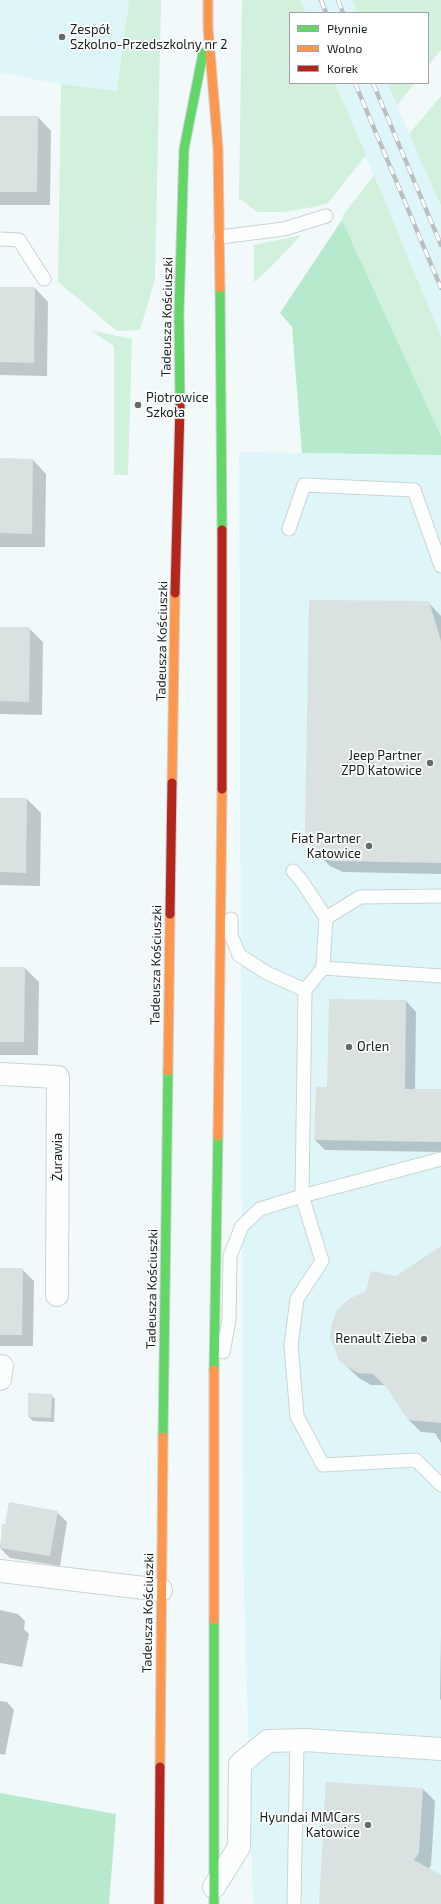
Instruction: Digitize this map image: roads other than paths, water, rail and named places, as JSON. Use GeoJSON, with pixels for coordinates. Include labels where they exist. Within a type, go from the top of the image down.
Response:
{"type":"FeatureCollection","features":[{"type":"Feature","properties":{"kind":"main road","name":"Tadeusza Kościuszki"},"geometry":{"type":"LineString","coordinates":[[208,0],[208,28],[218,148],[220,237],[222,827],[214,1395],[214,1895]]}},
{"type":"Feature","properties":{"kind":"main road","name":"Tadeusza Kościuszki"},"geometry":{"type":"LineString","coordinates":[[159,1904],[161,1590],[174,650],[180,410],[179,312],[184,149],[208,28]]}},
{"type":"Feature","properties":{"kind":"street","name":"Żurawia"},"geometry":{"type":"LineString","coordinates":[[0,1074],[58,1077],[57,1295]]}},
{"type":"Feature","properties":{"kind":"street"},"geometry":{"type":"LineString","coordinates":[[0,1571],[161,1590]]}},
{"type":"Feature","properties":{"kind":"street"},"geometry":{"type":"LineString","coordinates":[[214,1895],[239,1846],[240,1764],[268,1741],[297,1740],[441,1749]]}},
{"type":"Feature","properties":{"kind":"lane"},"geometry":{"type":"LineString","coordinates":[[220,237],[284,229],[326,216]]}},
{"type":"Feature","properties":{"kind":"lane"},"geometry":{"type":"LineString","coordinates":[[0,240],[19,240],[44,279]]}},
{"type":"Feature","properties":{"kind":"lane"},"geometry":{"type":"LineString","coordinates":[[289,529],[304,485],[414,490],[441,566]]}},
{"type":"Feature","properties":{"kind":"lane"},"geometry":{"type":"LineString","coordinates":[[222,827],[232,894],[231,935],[239,955],[267,973],[305,990]]}},
{"type":"Feature","properties":{"kind":"lane"},"geometry":{"type":"LineString","coordinates":[[293,871],[301,880],[326,918],[323,968],[305,990],[302,1196],[322,1261],[297,1300],[291,1345],[297,1416],[324,1465],[416,1460],[441,1485]]}},
{"type":"Feature","properties":{"kind":"lane"},"geometry":{"type":"LineString","coordinates":[[326,918],[360,897],[441,896]]}},
{"type":"Feature","properties":{"kind":"lane"},"geometry":{"type":"LineString","coordinates":[[323,968],[441,976]]}},
{"type":"Feature","properties":{"kind":"lane"},"geometry":{"type":"LineString","coordinates":[[214,1395],[229,1320],[230,1256],[242,1226],[260,1209],[302,1196],[441,1159]]}},
{"type":"Feature","properties":{"kind":"lane"},"geometry":{"type":"LineString","coordinates":[[294,1904],[297,1740]]}},
{"type":"Feature","properties":{"kind":"railway"},"geometry":{"type":"LineString","coordinates":[[321,0],[326,12]]}},
{"type":"Feature","properties":{"kind":"railway"},"geometry":{"type":"LineString","coordinates":[[338,0],[343,12]]}},
{"type":"Feature","properties":{"kind":"railway"},"geometry":{"type":"LineString","coordinates":[[355,84],[441,288]]}},
{"type":"Feature","properties":{"kind":"railway"},"geometry":{"type":"LineString","coordinates":[[373,84],[441,245]]}},
{"type":"Feature","properties":{"kind":"place","name":"Zespół Szkolno-Przedszkolny nr 2"},"geometry":{"type":"Point","coordinates":[62,37]}},
{"type":"Feature","properties":{"kind":"place","name":"Piotrowice Szkoła"},"geometry":{"type":"Point","coordinates":[138,405]}},
{"type":"Feature","properties":{"kind":"place","name":"Jeep Partner ZPD Katowice"},"geometry":{"type":"Point","coordinates":[430,763]}},
{"type":"Feature","properties":{"kind":"place","name":"Fiat Partner Katowice"},"geometry":{"type":"Point","coordinates":[369,846]}},
{"type":"Feature","properties":{"kind":"place","name":"Orlen"},"geometry":{"type":"Point","coordinates":[349,1047]}},
{"type":"Feature","properties":{"kind":"place","name":"Renault Zieba"},"geometry":{"type":"Point","coordinates":[424,1339]}},
{"type":"Feature","properties":{"kind":"place","name":"Hyundai MMCars Katowice"},"geometry":{"type":"Point","coordinates":[368,1825]}}]}
